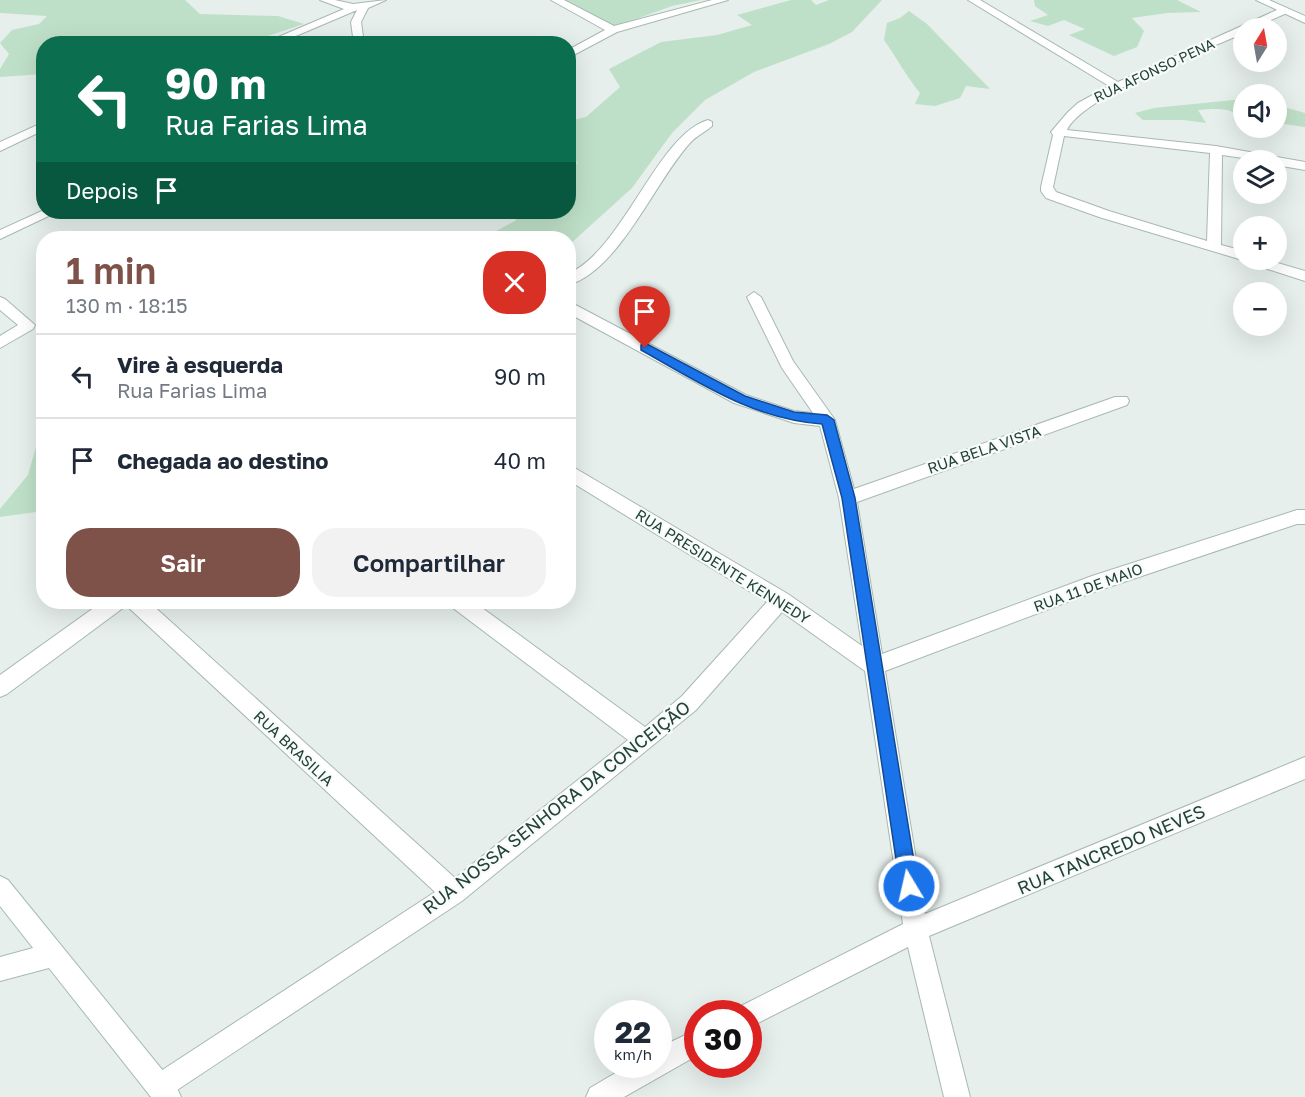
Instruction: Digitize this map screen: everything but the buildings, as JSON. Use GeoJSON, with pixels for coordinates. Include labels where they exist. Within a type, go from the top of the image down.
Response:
{"type":"FeatureCollection","features":[{"type":"Feature","properties":{"kind":"street"},"geometry":{"type":"LineString","coordinates":[[325,0],[358,8]]}},
{"type":"Feature","properties":{"kind":"street"},"geometry":{"type":"LineString","coordinates":[[287,36],[381,0]]}},
{"type":"Feature","properties":{"kind":"street"},"geometry":{"type":"LineString","coordinates":[[555,0],[613,30]]}},
{"type":"Feature","properties":{"kind":"street"},"geometry":{"type":"LineString","coordinates":[[576,51],[613,30],[723,0]]}},
{"type":"Feature","properties":{"kind":"street"},"geometry":{"type":"LineString","coordinates":[[973,0],[1117,86]]}},
{"type":"Feature","properties":{"kind":"street"},"geometry":{"type":"LineString","coordinates":[[1261,0],[1305,20]]}},
{"type":"Feature","properties":{"kind":"street"},"geometry":{"type":"LineString","coordinates":[[358,8],[356,22],[358,36]]}},
{"type":"Feature","properties":{"kind":"street","name":"RUA AFONSO PENA"},"geometry":{"type":"LineString","coordinates":[[1214,247],[1104,214],[1057,197],[1047,191],[1057,132],[1074,110],[1090,98],[1283,11]]}},
{"type":"Feature","properties":{"kind":"street"},"geometry":{"type":"LineString","coordinates":[[576,279],[599,257],[652,190],[688,138],[708,124]]}},
{"type":"Feature","properties":{"kind":"street"},"geometry":{"type":"LineString","coordinates":[[0,147],[36,128]]}},
{"type":"Feature","properties":{"kind":"street"},"geometry":{"type":"LineString","coordinates":[[1057,132],[1233,153]]}},
{"type":"Feature","properties":{"kind":"street"},"geometry":{"type":"LineString","coordinates":[[1216,150],[1214,247],[1233,253]]}},
{"type":"Feature","properties":{"kind":"street"},"geometry":{"type":"LineString","coordinates":[[1287,163],[1305,166]]}},
{"type":"Feature","properties":{"kind":"street"},"geometry":{"type":"LineString","coordinates":[[0,235],[36,218]]}},
{"type":"Feature","properties":{"kind":"street"},"geometry":{"type":"LineString","coordinates":[[1286,270],[1305,276]]}},
{"type":"Feature","properties":{"kind":"street"},"geometry":{"type":"LineString","coordinates":[[754,297],[787,363],[827,420],[848,498],[916,930],[957,1097]]}},
{"type":"Feature","properties":{"kind":"street"},"geometry":{"type":"LineString","coordinates":[[0,302],[28,326],[0,343]]}},
{"type":"Feature","properties":{"kind":"street"},"geometry":{"type":"LineString","coordinates":[[576,310],[740,399],[794,417],[827,420]]}},
{"type":"Feature","properties":{"kind":"street","name":"RUA BELA VISTA"},"geometry":{"type":"LineString","coordinates":[[848,498],[1121,401]]}},
{"type":"Feature","properties":{"kind":"street","name":"RUA PRESIDENTE KENNEDY"},"geometry":{"type":"LineString","coordinates":[[576,476],[781,600],[874,666]]}},
{"type":"Feature","properties":{"kind":"street","name":"RUA 11 DE MAIO"},"geometry":{"type":"LineString","coordinates":[[874,666],[1092,584],[1297,517],[1305,517]]}},
{"type":"Feature","properties":{"kind":"street","name":"RUA NOSSA SENHORA DA CONCEIÇÃO"},"geometry":{"type":"LineString","coordinates":[[164,1092],[454,892],[645,740],[689,703],[781,600]]}},
{"type":"Feature","properties":{"kind":"street"},"geometry":{"type":"LineString","coordinates":[[0,687],[106,609]]}},
{"type":"Feature","properties":{"kind":"street","name":"RUA BRASILIA"},"geometry":{"type":"LineString","coordinates":[[144,609],[454,892]]}},
{"type":"Feature","properties":{"kind":"street"},"geometry":{"type":"LineString","coordinates":[[469,609],[645,740]]}},
{"type":"Feature","properties":{"kind":"street","name":"RUA TANCREDO NEVES"},"geometry":{"type":"LineString","coordinates":[[762,1009],[916,930],[1305,768]]}},
{"type":"Feature","properties":{"kind":"street"},"geometry":{"type":"LineString","coordinates":[[0,888],[164,1092]]}},
{"type":"Feature","properties":{"kind":"street"},"geometry":{"type":"LineString","coordinates":[[0,969],[55,955]]}},
{"type":"Feature","properties":{"kind":"street"},"geometry":{"type":"LineString","coordinates":[[599,1097],[632,1078]]}},
{"type":"Feature","properties":{"kind":"green space"},"geometry":{"type":"Polygon","coordinates":[[[0,0],[185,0],[200,14],[278,16],[304,24],[267,36],[36,36],[36,74],[0,77],[0,69],[9,54],[0,43],[12,30],[39,24],[47,16],[0,13],[0,0]]]}},
{"type":"Feature","properties":{"kind":"green space"},"geometry":{"type":"Polygon","coordinates":[[[562,0],[701,0],[672,6],[614,27],[562,0]]]}},
{"type":"Feature","properties":{"kind":"green space"},"geometry":{"type":"Polygon","coordinates":[[[791,0],[811,0],[816,5],[829,0],[882,0],[852,32],[829,44],[754,72],[705,100],[672,133],[632,188],[576,239],[576,231],[496,231],[517,219],[576,219],[576,163],[578,163],[576,161],[576,119],[586,117],[620,87],[609,69],[661,42],[717,35],[752,25],[737,15],[791,0]]]}},
{"type":"Feature","properties":{"kind":"green space"},"geometry":{"type":"Polygon","coordinates":[[[1034,0],[1177,0],[1201,12],[1167,13],[1132,18],[1144,31],[1137,47],[1114,56],[1069,35],[1085,29],[1064,20],[1048,26],[1030,21],[1048,15],[1035,6],[1034,0]]]}},
{"type":"Feature","properties":{"kind":"green space"},"geometry":{"type":"Polygon","coordinates":[[[909,11],[927,24],[990,89],[966,86],[960,98],[935,106],[915,104],[920,93],[884,40],[887,23],[900,18],[909,11]]]}},
{"type":"Feature","properties":{"kind":"green space"},"geometry":{"type":"Polygon","coordinates":[[[1233,100],[1233,112],[1222,109],[1198,110],[1206,123],[1183,120],[1143,120],[1135,113],[1154,108],[1233,100]]]}},
{"type":"Feature","properties":{"kind":"green space"},"geometry":{"type":"Polygon","coordinates":[[[1287,108],[1305,113],[1305,127],[1287,124],[1287,108]]]}},
{"type":"Feature","properties":{"kind":"green space"},"geometry":{"type":"Polygon","coordinates":[[[36,447],[36,512],[0,517],[0,509],[28,475],[36,447]]]}},
{"type":"Feature","properties":{"kind":"route"},"geometry":{"type":"LineString","coordinates":[[645,348],[740,399],[765,409],[794,417],[827,420],[848,498],[909,886]]}}]}
